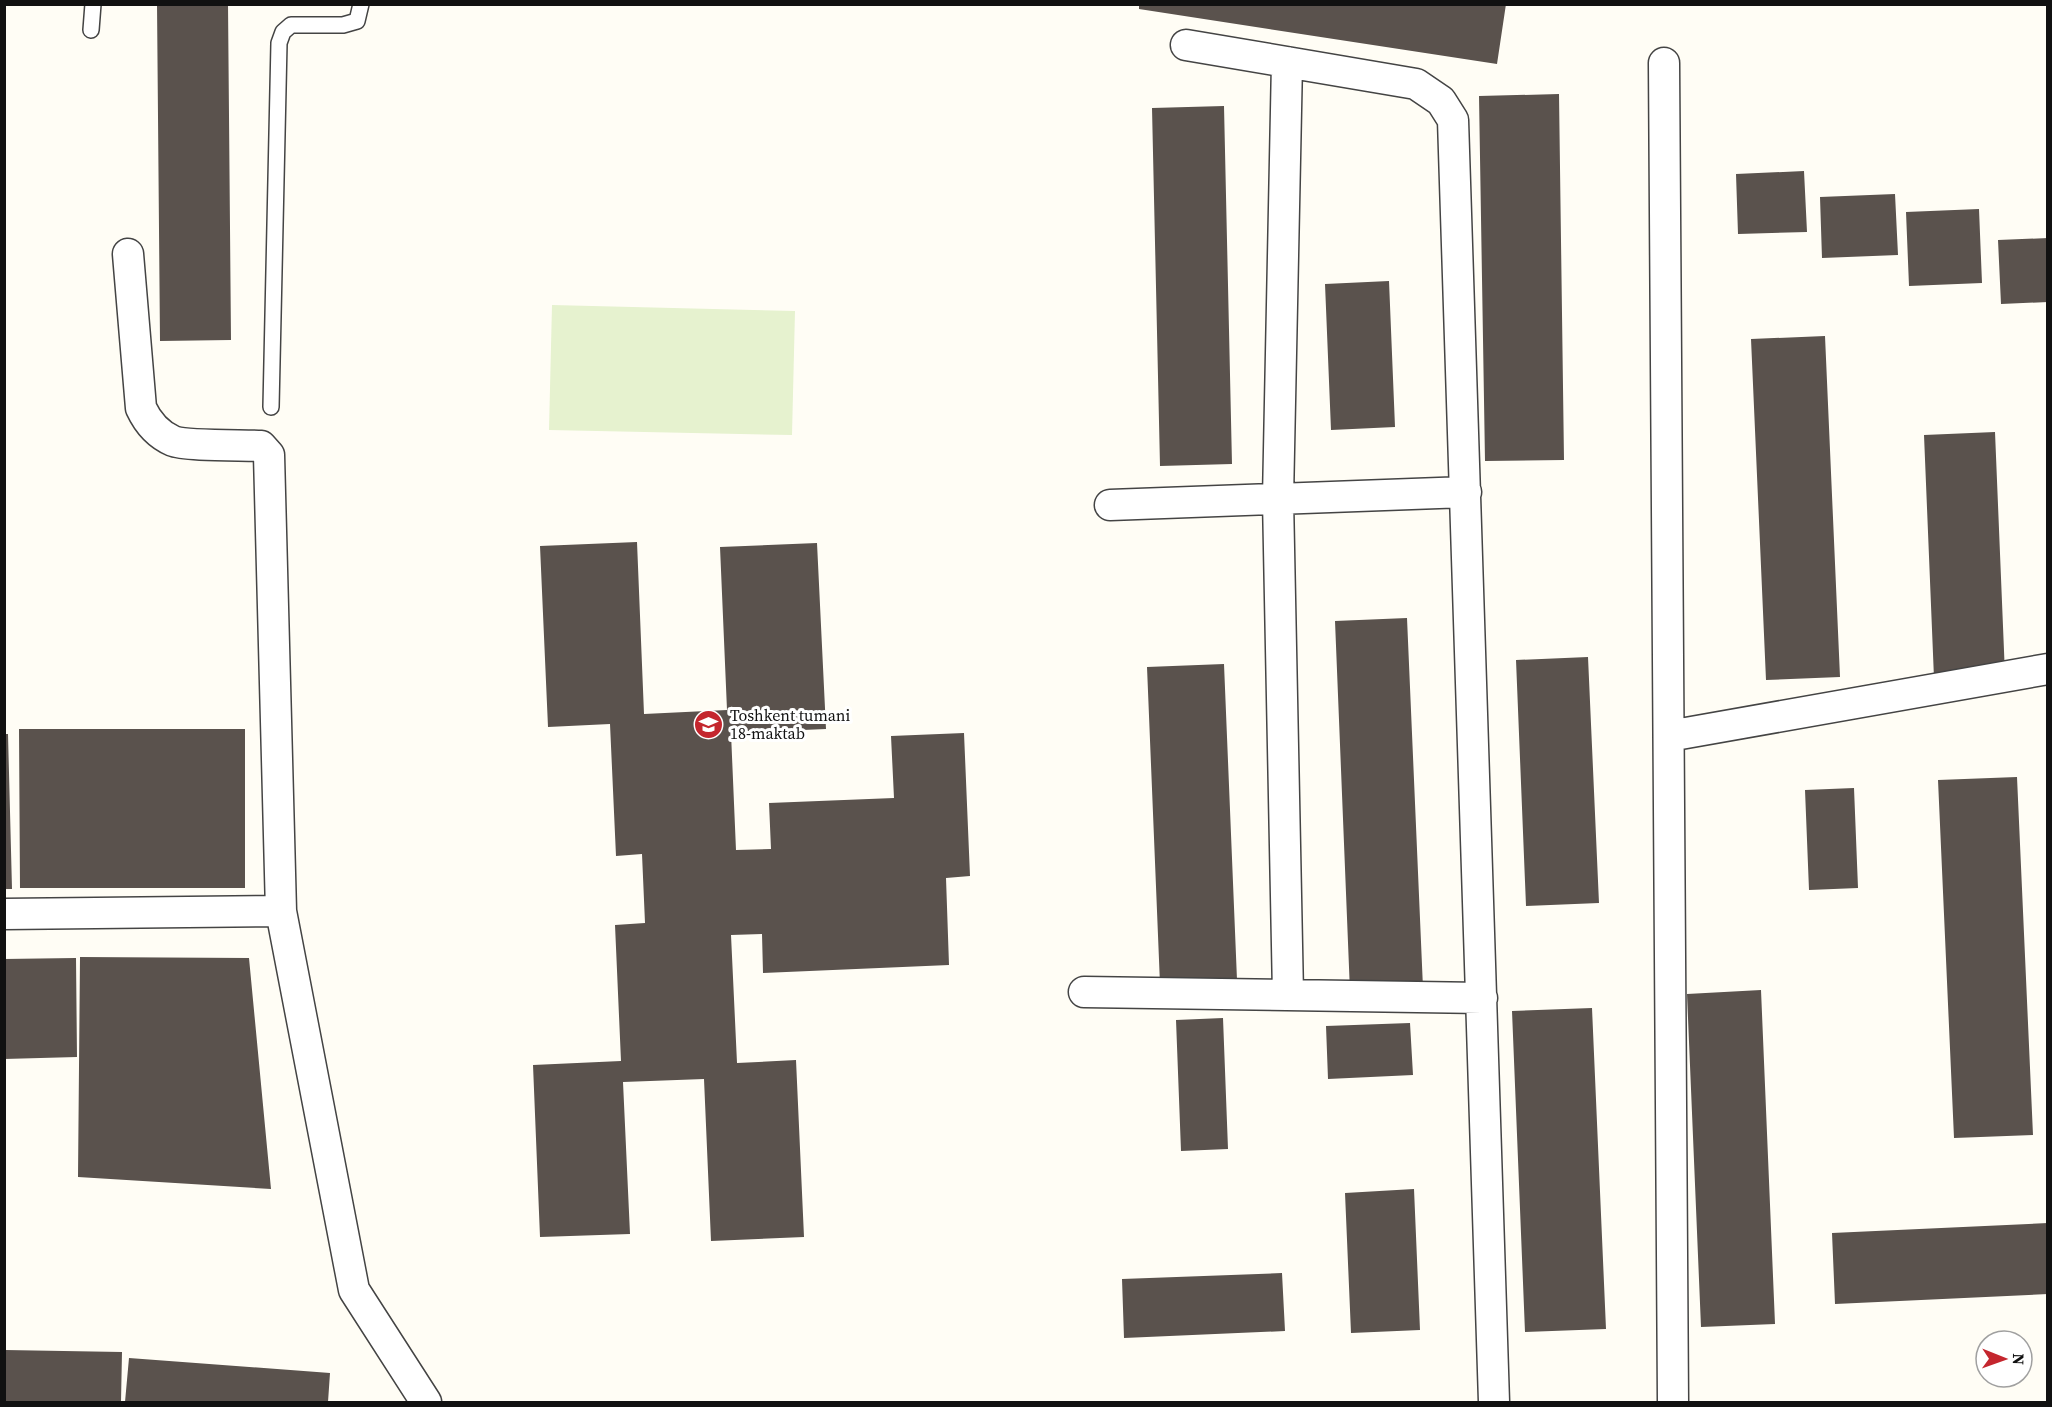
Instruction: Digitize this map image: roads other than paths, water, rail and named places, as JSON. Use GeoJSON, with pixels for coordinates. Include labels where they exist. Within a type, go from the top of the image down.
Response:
{"type":"FeatureCollection","features":[{"type":"Feature","properties":{"kind":"street"},"geometry":{"type":"LineString","coordinates":[[1186,45],[1416,84],[1441,101],[1453,120],[1494,1402]]}},
{"type":"Feature","properties":{"kind":"street"},"geometry":{"type":"LineString","coordinates":[[1287,62],[1278,499],[1288,995]]}},
{"type":"Feature","properties":{"kind":"street"},"geometry":{"type":"LineString","coordinates":[[1664,63],[1673,1402]]}},
{"type":"Feature","properties":{"kind":"street"},"geometry":{"type":"LineString","coordinates":[[128,254],[141,408],[148,423],[175,442],[261,446],[270,455],[281,911],[354,1290],[426,1402]]}},
{"type":"Feature","properties":{"kind":"street"},"geometry":{"type":"LineString","coordinates":[[1110,505],[1466,492]]}},
{"type":"Feature","properties":{"kind":"street"},"geometry":{"type":"LineString","coordinates":[[1669,736],[2048,669]]}},
{"type":"Feature","properties":{"kind":"street"},"geometry":{"type":"LineString","coordinates":[[4,914],[281,911]]}},
{"type":"Feature","properties":{"kind":"street"},"geometry":{"type":"LineString","coordinates":[[1084,992],[1482,998]]}},
{"type":"Feature","properties":{"kind":"lane"},"geometry":{"type":"LineString","coordinates":[[91,30],[93,4]]}},
{"type":"Feature","properties":{"kind":"lane"},"geometry":{"type":"LineString","coordinates":[[271,406],[279,43],[283,32],[291,25],[343,25],[357,21],[362,4]]}},
{"type":"Feature","properties":{"kind":"place","name":"Toshkent tumani 18-maktab"},"geometry":{"type":"Point","coordinates":[709,724]}}]}
